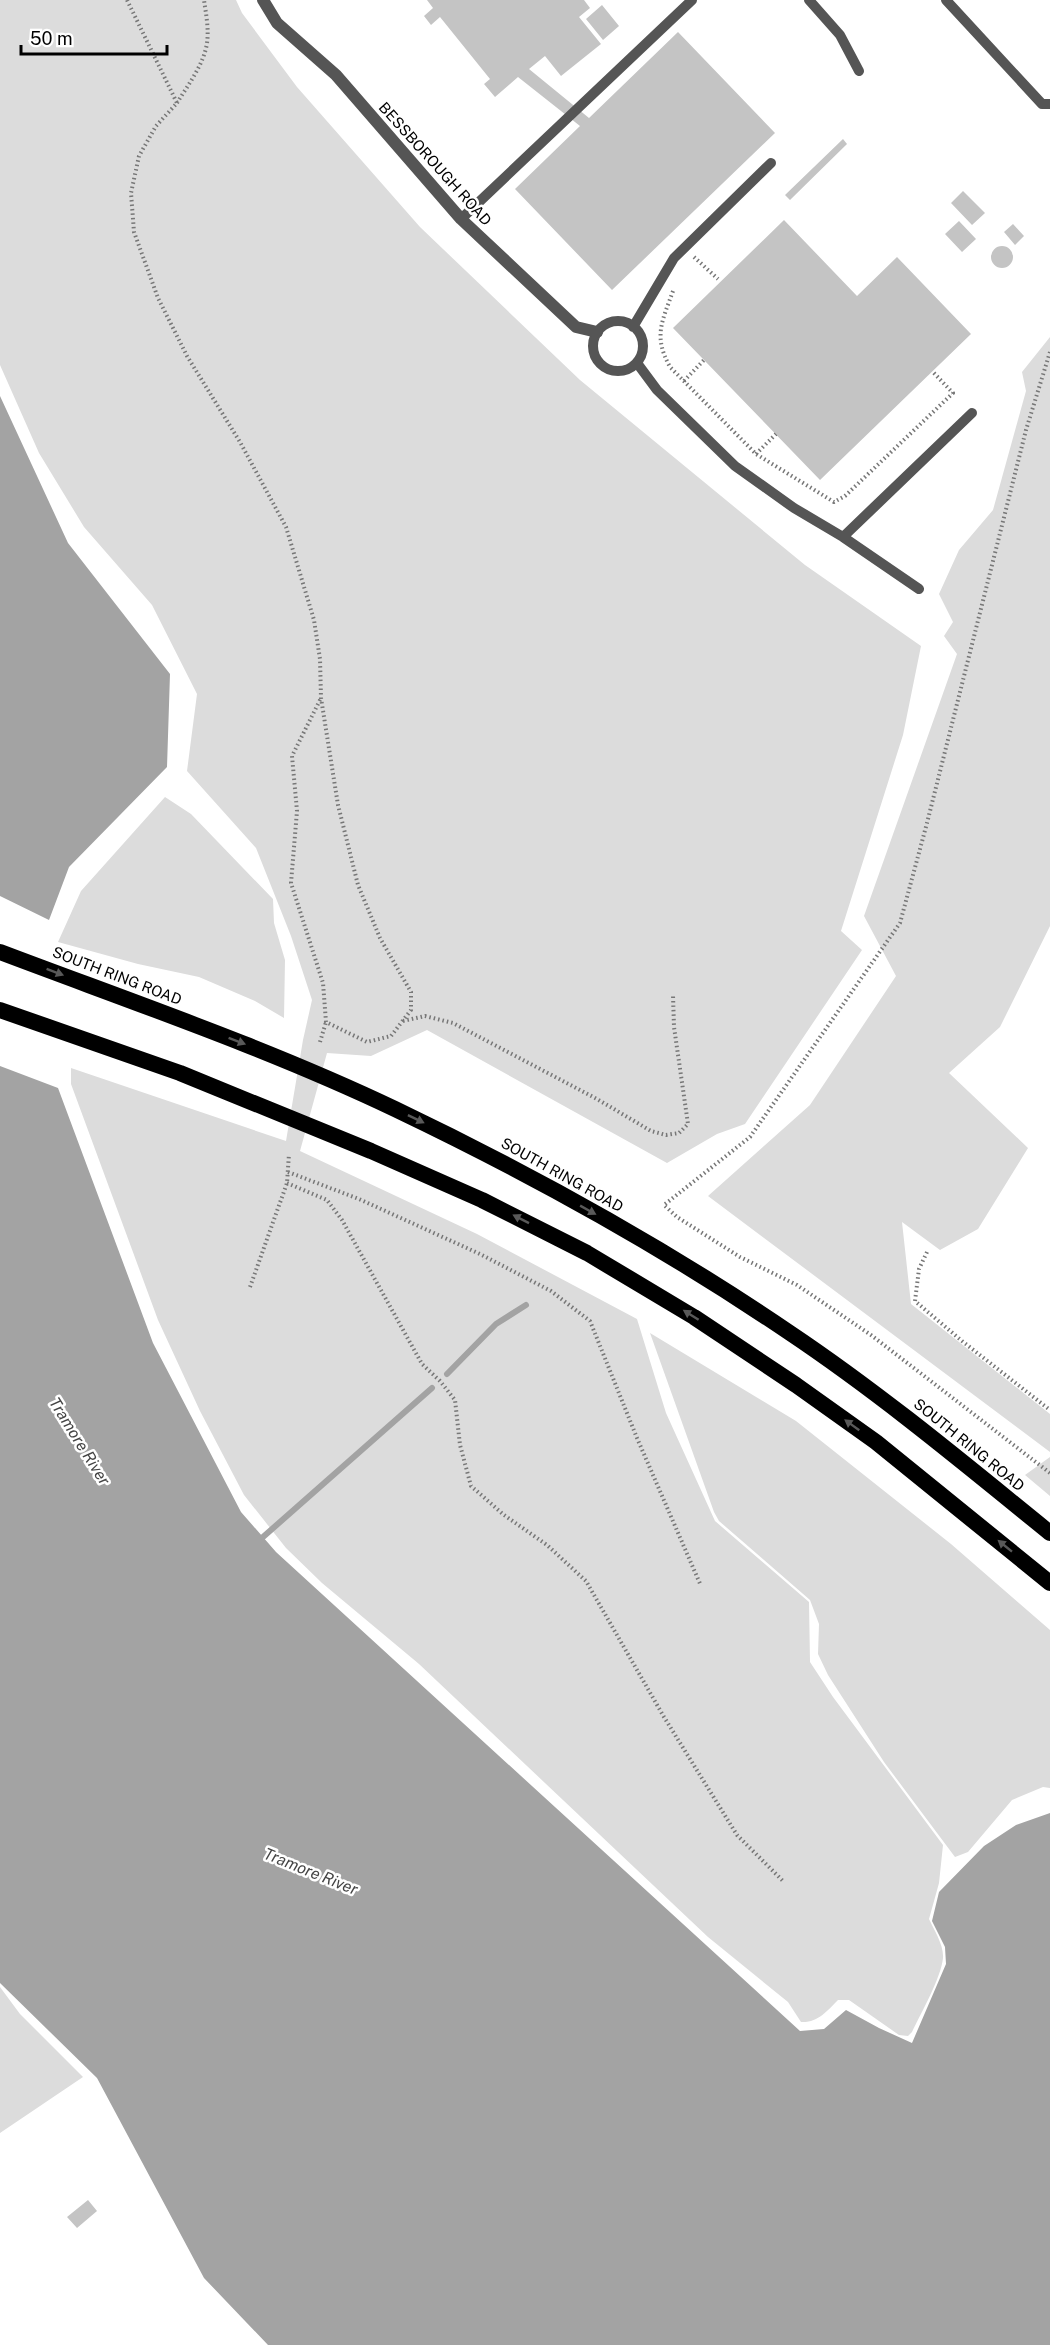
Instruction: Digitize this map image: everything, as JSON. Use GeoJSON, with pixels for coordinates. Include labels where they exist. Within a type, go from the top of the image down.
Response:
{"type":"FeatureCollection","features":[{"type":"Feature","properties":{"kind":"highway","name":"SOUTH RING ROAD"},"geometry":{"type":"LineString","coordinates":[[0,952],[312,1071],[496,1159],[595,1213],[702,1275],[792,1334],[905,1416],[1050,1533]]}},
{"type":"Feature","properties":{"kind":"highway"},"geometry":{"type":"LineString","coordinates":[[0,1010],[180,1073],[371,1150],[482,1200],[587,1253],[694,1317],[876,1442],[1050,1583]]}},
{"type":"Feature","properties":{"kind":"street","name":"BESSBOROUGH ROAD"},"geometry":{"type":"LineString","coordinates":[[263,0],[277,23],[336,75],[461,219],[576,327],[597,332]]}},
{"type":"Feature","properties":{"kind":"lane"},"geometry":{"type":"LineString","coordinates":[[461,219],[692,0]]}},
{"type":"Feature","properties":{"kind":"lane"},"geometry":{"type":"LineString","coordinates":[[809,0],[840,35],[860,71]]}},
{"type":"Feature","properties":{"kind":"lane"},"geometry":{"type":"LineString","coordinates":[[946,0],[1042,104],[1050,104]]}},
{"type":"Feature","properties":{"kind":"lane"},"geometry":{"type":"LineString","coordinates":[[633,327],[674,258],[771,163]]}},
{"type":"Feature","properties":{"kind":"lane"},"geometry":{"type":"LineString","coordinates":[[618,321],[633,327],[642,340],[643,348],[637,363],[623,371],[614,371],[599,363],[594,356],[593,348],[597,332],[610,322],[618,321]]}},
{"type":"Feature","properties":{"kind":"lane"},"geometry":{"type":"LineString","coordinates":[[637,363],[657,390],[735,466],[794,508],[843,537],[919,589]]}},
{"type":"Feature","properties":{"kind":"lane"},"geometry":{"type":"LineString","coordinates":[[843,537],[972,413]]}},
{"type":"Feature","properties":{"kind":"path"},"geometry":{"type":"LineString","coordinates":[[127,0],[177,103]]}},
{"type":"Feature","properties":{"kind":"path"},"geometry":{"type":"LineString","coordinates":[[204,0],[208,26],[207,44],[194,74],[177,103],[156,126],[139,156],[131,193],[134,232],[158,298],[187,356],[240,442],[286,527],[314,620],[320,658],[321,698],[338,805],[358,885],[380,938],[411,992],[411,1010],[391,1036],[367,1042],[326,1022]]}},
{"type":"Feature","properties":{"kind":"path"},"geometry":{"type":"LineString","coordinates":[[688,262],[694,256],[718,279]]}},
{"type":"Feature","properties":{"kind":"path"},"geometry":{"type":"LineString","coordinates":[[675,287],[659,329],[662,353],[670,367],[756,454],[837,502],[953,393],[932,371]]}},
{"type":"Feature","properties":{"kind":"path"},"geometry":{"type":"LineString","coordinates":[[1050,352],[1026,430],[900,923],[750,1137],[664,1205],[677,1217],[740,1257],[797,1285],[871,1335],[1050,1473]]}},
{"type":"Feature","properties":{"kind":"path"},"geometry":{"type":"LineString","coordinates":[[684,381],[704,360]]}},
{"type":"Feature","properties":{"kind":"path"},"geometry":{"type":"LineString","coordinates":[[756,454],[776,434]]}},
{"type":"Feature","properties":{"kind":"path"},"geometry":{"type":"LineString","coordinates":[[320,1042],[326,1022],[323,983],[291,883],[297,811],[292,756],[321,698]]}},
{"type":"Feature","properties":{"kind":"path"},"geometry":{"type":"LineString","coordinates":[[402,1021],[425,1016],[453,1023],[597,1099],[651,1131],[666,1135],[679,1133],[688,1124],[674,1027],[673,995]]}},
{"type":"Feature","properties":{"kind":"path"},"geometry":{"type":"LineString","coordinates":[[250,1287],[287,1183],[289,1154]]}},
{"type":"Feature","properties":{"kind":"path"},"geometry":{"type":"LineString","coordinates":[[288,1172],[359,1199],[480,1254],[550,1291],[590,1321],[637,1438],[701,1586]]}},
{"type":"Feature","properties":{"kind":"path"},"geometry":{"type":"LineString","coordinates":[[287,1183],[327,1200],[342,1220],[422,1364],[440,1381],[454,1400],[460,1445],[471,1486],[504,1515],[548,1545],[586,1581],[664,1717],[737,1834],[783,1881]]}},
{"type":"Feature","properties":{"kind":"path"},"geometry":{"type":"LineString","coordinates":[[927,1252],[919,1269],[915,1301],[954,1335],[1050,1410]]}},
{"type":"Feature","properties":{"kind":"shaded area"},"geometry":{"type":"Polygon","coordinates":[[[0,0],[236,0],[242,13],[297,87],[420,227],[580,380],[805,565],[921,646],[903,735],[841,931],[862,950],[745,1124],[717,1134],[667,1163],[427,1030],[371,1056],[327,1053],[300,1151],[477,1234],[637,1319],[666,1413],[715,1521],[809,1602],[810,1662],[833,1697],[943,1845],[939,1883],[929,1919],[940,1943],[943,1958],[939,1975],[908,2036],[899,2035],[849,2000],[838,2000],[812,2021],[801,2022],[788,2002],[708,1937],[419,1664],[322,1583],[286,1548],[244,1495],[200,1411],[158,1320],[71,1084],[71,1068],[286,1141],[312,1000],[291,936],[256,848],[187,771],[197,694],[152,605],[84,527],[39,453],[0,365],[0,0]]]}},
{"type":"Feature","properties":{"kind":"shaded area"},"geometry":{"type":"Polygon","coordinates":[[[1050,337],[1050,926],[1000,1027],[949,1073],[1028,1148],[978,1229],[940,1250],[902,1222],[911,1304],[1050,1414],[1050,1452],[708,1196],[810,1105],[896,976],[864,916],[957,654],[944,636],[953,622],[939,594],[959,550],[993,510],[1026,391],[1022,372],[1050,337]]]}},
{"type":"Feature","properties":{"kind":"shaded area"},"geometry":{"type":"Polygon","coordinates":[[[165,797],[191,814],[273,899],[274,923],[285,960],[284,1018],[255,1001],[199,977],[138,964],[58,942],[81,891],[165,797]]]}},
{"type":"Feature","properties":{"kind":"shaded area"},"geometry":{"type":"Polygon","coordinates":[[[650,1333],[796,1421],[951,1544],[1050,1630],[1050,1788],[1043,1787],[1012,1800],[968,1852],[955,1857],[884,1762],[828,1675],[818,1654],[819,1624],[810,1600],[719,1521],[650,1333]]]}},
{"type":"Feature","properties":{"kind":"shaded area"},"geometry":{"type":"Polygon","coordinates":[[[1050,1457],[1050,1496],[1025,1475],[1050,1457]]]}},
{"type":"Feature","properties":{"kind":"shaded area"},"geometry":{"type":"Polygon","coordinates":[[[0,1987],[20,2014],[83,2077],[0,2133],[0,1987]]]}},
{"type":"Feature","properties":{"kind":"water"},"geometry":{"type":"Polygon","coordinates":[[[0,396],[68,543],[170,674],[167,767],[69,867],[49,920],[0,896],[0,396]]]}},
{"type":"Feature","properties":{"kind":"water","name":"Tramore River"},"geometry":{"type":"Polygon","coordinates":[[[0,1066],[58,1088],[153,1343],[241,1512],[276,1552],[800,2031],[824,2029],[846,2010],[912,2043],[946,1964],[945,1947],[932,1921],[939,1892],[984,1846],[1016,1825],[1050,1813],[1050,2345],[268,2345],[204,2278],[97,2078],[0,1983],[0,1066]]]}},
{"type":"Feature","properties":{"kind":"building"},"geometry":{"type":"Polygon","coordinates":[[[427,0],[584,0],[590,8],[579,17],[601,44],[561,76],[545,56],[529,69],[589,118],[678,32],[775,133],[612,290],[515,189],[580,126],[518,77],[495,97],[484,84],[490,79],[440,17],[431,25],[424,16],[433,8],[427,0]]]}},
{"type":"Feature","properties":{"kind":"building"},"geometry":{"type":"Polygon","coordinates":[[[602,5],[619,26],[603,40],[586,19],[602,5]]]}},
{"type":"Feature","properties":{"kind":"building"},"geometry":{"type":"Polygon","coordinates":[[[843,139],[847,144],[790,200],[785,195],[843,139]]]}},
{"type":"Feature","properties":{"kind":"building"},"geometry":{"type":"Polygon","coordinates":[[[963,191],[985,213],[972,225],[951,203],[963,191]]]}},
{"type":"Feature","properties":{"kind":"building"},"geometry":{"type":"Polygon","coordinates":[[[784,220],[857,296],[897,257],[971,334],[820,480],[673,328],[784,220]]]}},
{"type":"Feature","properties":{"kind":"building"},"geometry":{"type":"Polygon","coordinates":[[[959,221],[976,239],[962,252],[945,234],[959,221]]]}},
{"type":"Feature","properties":{"kind":"building"},"geometry":{"type":"Polygon","coordinates":[[[1013,224],[1024,236],[1015,245],[1004,232],[1013,224]]]}},
{"type":"Feature","properties":{"kind":"building"},"geometry":{"type":"Polygon","coordinates":[[[1002,246],[1010,249],[1013,257],[1010,265],[1002,268],[994,265],[991,257],[994,249],[1002,246]]]}},
{"type":"Feature","properties":{"kind":"building"},"geometry":{"type":"Polygon","coordinates":[[[88,2200],[97,2211],[77,2228],[67,2217],[88,2200]]]}},
{"type":"Feature","properties":{"kind":"waterway"},"geometry":{"type":"LineString","coordinates":[[447,1374],[496,1324],[526,1305]]}},
{"type":"Feature","properties":{"kind":"waterway"},"geometry":{"type":"LineString","coordinates":[[263,1537],[432,1388]]}}]}
